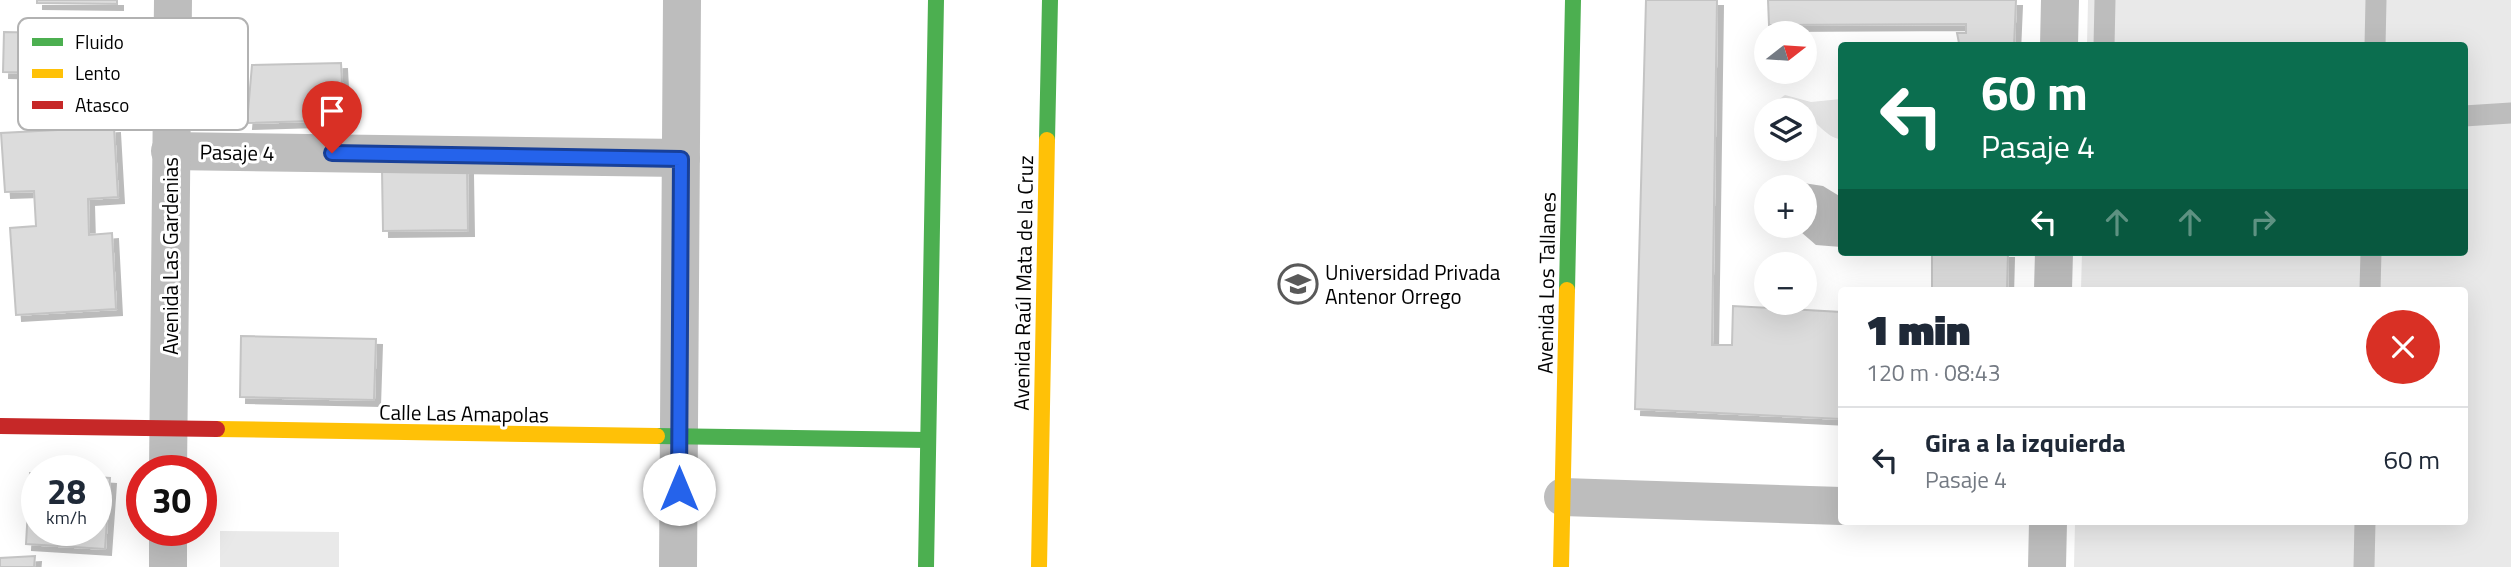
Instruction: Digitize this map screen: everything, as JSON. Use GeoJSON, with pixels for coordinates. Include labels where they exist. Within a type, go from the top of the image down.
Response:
{"type":"FeatureCollection","features":[{"type":"Feature","properties":{"kind":"street","name":"Avenida Las Gardenias"},"geometry":{"type":"LineString","coordinates":[[173,0],[173,18]]}},
{"type":"Feature","properties":{"kind":"street"},"geometry":{"type":"LineString","coordinates":[[678,567],[682,0]]}},
{"type":"Feature","properties":{"kind":"street"},"geometry":{"type":"LineString","coordinates":[[926,567],[936,0]]}},
{"type":"Feature","properties":{"kind":"street","name":"Avenida Raúl Mata de la Cruz"},"geometry":{"type":"LineString","coordinates":[[1039,567],[1050,0]]}},
{"type":"Feature","properties":{"kind":"street","name":"Avenida Los Tallanes"},"geometry":{"type":"LineString","coordinates":[[1562,567],[1573,0]]}},
{"type":"Feature","properties":{"kind":"street"},"geometry":{"type":"LineString","coordinates":[[2059,42],[2060,0]]}},
{"type":"Feature","properties":{"kind":"street","name":"Avenida Las Gardenias"},"geometry":{"type":"LineString","coordinates":[[168,455],[170,130]]}},
{"type":"Feature","properties":{"kind":"street","name":"Pasaje 4"},"geometry":{"type":"LineString","coordinates":[[170,150],[681,159]]}},
{"type":"Feature","properties":{"kind":"street"},"geometry":{"type":"LineString","coordinates":[[2053,287],[2054,256]]}},
{"type":"Feature","properties":{"kind":"street","name":"Calle Las Amapolas"},"geometry":{"type":"LineString","coordinates":[[0,426],[928,440]]}},
{"type":"Feature","properties":{"kind":"street"},"geometry":{"type":"LineString","coordinates":[[1563,497],[1838,506]]}},
{"type":"Feature","properties":{"kind":"street"},"geometry":{"type":"LineString","coordinates":[[2048,525],[2048,567]]}},
{"type":"Feature","properties":{"kind":"street"},"geometry":{"type":"LineString","coordinates":[[168,546],[168,567]]}},
{"type":"Feature","properties":{"kind":"lane"},"geometry":{"type":"LineString","coordinates":[[2104,42],[2105,0]]}},
{"type":"Feature","properties":{"kind":"lane"},"geometry":{"type":"LineString","coordinates":[[2375,42],[2376,0]]}},
{"type":"Feature","properties":{"kind":"lane"},"geometry":{"type":"LineString","coordinates":[[2468,116],[2511,113]]}},
{"type":"Feature","properties":{"kind":"lane"},"geometry":{"type":"LineString","coordinates":[[2370,287],[2371,256]]}},
{"type":"Feature","properties":{"kind":"lane"},"geometry":{"type":"LineString","coordinates":[[2364,567],[2365,525]]}},
{"type":"Feature","properties":{"kind":"shaded area"},"geometry":{"type":"Polygon","coordinates":[[[2088,0],[2511,0],[2511,567],[2074,567],[2075,525],[2468,525],[2468,287],[2081,287],[2082,256],[2468,256],[2468,42],[2087,42],[2088,0]]]}},
{"type":"Feature","properties":{"kind":"shaded area"},"geometry":{"type":"Polygon","coordinates":[[[1838,99],[1838,138],[1817,124],[1817,101],[1838,99]]]}},
{"type":"Feature","properties":{"kind":"shaded area"},"geometry":{"type":"Polygon","coordinates":[[[1817,185],[1838,195],[1838,247],[1816,245],[1808,238],[1817,238],[1817,185]]]}},
{"type":"Feature","properties":{"kind":"shaded area"},"geometry":{"type":"Polygon","coordinates":[[[220,531],[339,532],[339,567],[220,567],[220,531]]]}},
{"type":"Feature","properties":{"kind":"building"},"geometry":{"type":"Polygon","coordinates":[[[37,0],[117,0],[117,4],[37,3],[37,0]]]}},
{"type":"Feature","properties":{"kind":"building"},"geometry":{"type":"Polygon","coordinates":[[[1646,0],[1717,0],[1712,345],[1732,345],[1733,306],[1754,307],[1754,315],[1817,315],[1817,311],[1838,312],[1838,419],[1635,409],[1646,0]]]}},
{"type":"Feature","properties":{"kind":"building"},"geometry":{"type":"Polygon","coordinates":[[[1768,0],[2016,0],[2014,42],[1959,42],[1957,33],[1966,33],[1966,24],[1817,25],[1817,21],[1769,21],[1768,0]]]}},
{"type":"Feature","properties":{"kind":"building"},"geometry":{"type":"Polygon","coordinates":[[[4,32],[18,32],[18,72],[3,72],[4,32]]]}},
{"type":"Feature","properties":{"kind":"building"},"geometry":{"type":"Polygon","coordinates":[[[341,63],[344,120],[248,123],[252,65],[341,63]]]}},
{"type":"Feature","properties":{"kind":"building"},"geometry":{"type":"Polygon","coordinates":[[[114,130],[118,197],[88,199],[89,235],[112,233],[116,309],[16,315],[10,228],[36,226],[34,191],[5,192],[1,133],[114,130]]]}},
{"type":"Feature","properties":{"kind":"building"},"geometry":{"type":"Polygon","coordinates":[[[467,169],[468,230],[383,231],[382,170],[467,169]]]}},
{"type":"Feature","properties":{"kind":"building"},"geometry":{"type":"Polygon","coordinates":[[[1932,256],[2008,256],[2007,287],[1932,287],[1932,256]]]}},
{"type":"Feature","properties":{"kind":"building"},"geometry":{"type":"Polygon","coordinates":[[[241,336],[376,339],[374,400],[240,397],[241,336]]]}},
{"type":"Feature","properties":{"kind":"building"},"geometry":{"type":"Polygon","coordinates":[[[58,546],[105,546],[105,549],[58,546]]]}},
{"type":"Feature","properties":{"kind":"building"},"geometry":{"type":"Polygon","coordinates":[[[35,556],[34,567],[0,567],[0,558],[35,556]]]}},
{"type":"Feature","properties":{"kind":"traffic: fast"},"geometry":{"type":"LineString","coordinates":[[926,567],[936,0]]}},
{"type":"Feature","properties":{"kind":"traffic: fast"},"geometry":{"type":"LineString","coordinates":[[1047,140],[1050,0]]}},
{"type":"Feature","properties":{"kind":"traffic: fast"},"geometry":{"type":"LineString","coordinates":[[1567,290],[1573,0]]}},
{"type":"Feature","properties":{"kind":"traffic: fast"},"geometry":{"type":"LineString","coordinates":[[657,436],[928,440]]}},
{"type":"Feature","properties":{"kind":"traffic: slow"},"geometry":{"type":"LineString","coordinates":[[1039,567],[1047,140]]}},
{"type":"Feature","properties":{"kind":"traffic: slow"},"geometry":{"type":"LineString","coordinates":[[1561,567],[1567,290]]}},
{"type":"Feature","properties":{"kind":"traffic: slow"},"geometry":{"type":"LineString","coordinates":[[217,429],[657,436]]}},
{"type":"Feature","properties":{"kind":"traffic: jam"},"geometry":{"type":"LineString","coordinates":[[0,426],[217,429]]}},
{"type":"Feature","properties":{"kind":"place","name":"Universidad Privada Antenor Orrego"},"geometry":{"type":"Point","coordinates":[1298,284]}},
{"type":"Feature","properties":{"kind":"route"},"geometry":{"type":"LineString","coordinates":[[332,153],[681,159],[679,489]]}}]}
